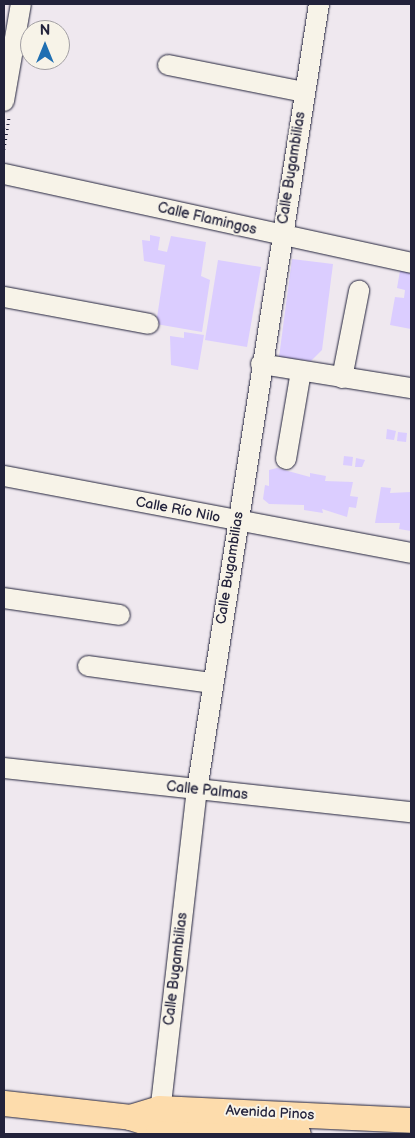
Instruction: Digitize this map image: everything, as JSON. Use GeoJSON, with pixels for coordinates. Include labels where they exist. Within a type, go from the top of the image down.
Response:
{"type":"FeatureCollection","features":[{"type":"Feature","properties":{"kind":"main road","name":"Avenida Pinos"},"geometry":{"type":"LineString","coordinates":[[4,1104],[130,1116],[159,1123],[298,1134]]}},
{"type":"Feature","properties":{"kind":"main road","name":"Avenida Pinos"},"geometry":{"type":"LineString","coordinates":[[159,1123],[411,1120]]}},
{"type":"Feature","properties":{"kind":"street"},"geometry":{"type":"LineString","coordinates":[[4,101],[22,4]]}},
{"type":"Feature","properties":{"kind":"street","name":"Calle Bugambilias"},"geometry":{"type":"LineString","coordinates":[[159,1123],[197,790],[212,683],[319,4]]}},
{"type":"Feature","properties":{"kind":"street"},"geometry":{"type":"LineString","coordinates":[[168,65],[304,92]]}},
{"type":"Feature","properties":{"kind":"street","name":"Calle Flamingos"},"geometry":{"type":"LineString","coordinates":[[4,174],[411,263]]}},
{"type":"Feature","properties":{"kind":"street"},"geometry":{"type":"LineString","coordinates":[[342,378],[359,291]]}},
{"type":"Feature","properties":{"kind":"street"},"geometry":{"type":"LineString","coordinates":[[4,297],[149,324]]}},
{"type":"Feature","properties":{"kind":"street"},"geometry":{"type":"LineString","coordinates":[[262,364],[301,372],[411,388]]}},
{"type":"Feature","properties":{"kind":"street"},"geometry":{"type":"LineString","coordinates":[[286,459],[301,372]]}},
{"type":"Feature","properties":{"kind":"street","name":"Calle Río Nilo"},"geometry":{"type":"LineString","coordinates":[[4,476],[411,553]]}},
{"type":"Feature","properties":{"kind":"street"},"geometry":{"type":"LineString","coordinates":[[4,598],[120,615]]}},
{"type":"Feature","properties":{"kind":"street"},"geometry":{"type":"LineString","coordinates":[[88,666],[212,683]]}},
{"type":"Feature","properties":{"kind":"street","name":"Calle Palmas"},"geometry":{"type":"LineString","coordinates":[[4,768],[411,812]]}},
{"type":"Feature","properties":{"kind":"building"},"geometry":{"type":"Polygon","coordinates":[[[150,235],[160,237],[158,250],[167,252],[171,236],[206,242],[201,276],[210,280],[202,332],[156,324],[165,265],[144,261],[142,240],[150,241],[150,235]]]}},
{"type":"Feature","properties":{"kind":"building"},"geometry":{"type":"Polygon","coordinates":[[[292,259],[333,264],[322,350],[311,361],[279,357],[292,259]]]}},
{"type":"Feature","properties":{"kind":"building"},"geometry":{"type":"Polygon","coordinates":[[[218,260],[261,267],[247,347],[205,340],[218,260]]]}},
{"type":"Feature","properties":{"kind":"building"},"geometry":{"type":"Polygon","coordinates":[[[401,265],[411,267],[411,329],[390,325],[395,297],[404,298],[405,290],[397,288],[401,265]]]}},
{"type":"Feature","properties":{"kind":"building"},"geometry":{"type":"Polygon","coordinates":[[[184,332],[204,335],[198,370],[171,365],[170,336],[184,338],[184,332]]]}},
{"type":"Feature","properties":{"kind":"building"},"geometry":{"type":"Polygon","coordinates":[[[387,429],[396,431],[394,440],[386,439],[387,429]]]}},
{"type":"Feature","properties":{"kind":"building"},"geometry":{"type":"Polygon","coordinates":[[[398,432],[407,433],[406,442],[397,441],[398,432]]]}},
{"type":"Feature","properties":{"kind":"building"},"geometry":{"type":"Polygon","coordinates":[[[344,456],[353,457],[352,466],[343,465],[344,456]]]}},
{"type":"Feature","properties":{"kind":"building"},"geometry":{"type":"Polygon","coordinates":[[[356,458],[365,460],[362,467],[355,467],[356,458]]]}},
{"type":"Feature","properties":{"kind":"building"},"geometry":{"type":"Polygon","coordinates":[[[277,468],[310,477],[310,473],[326,476],[325,481],[353,482],[350,496],[358,497],[356,508],[349,507],[347,517],[322,509],[323,513],[304,510],[304,505],[269,504],[263,499],[265,485],[269,486],[269,470],[277,468]]]}},
{"type":"Feature","properties":{"kind":"building"},"geometry":{"type":"Polygon","coordinates":[[[381,487],[391,488],[390,493],[411,492],[411,531],[399,529],[400,523],[375,523],[381,487]]]}}]}
